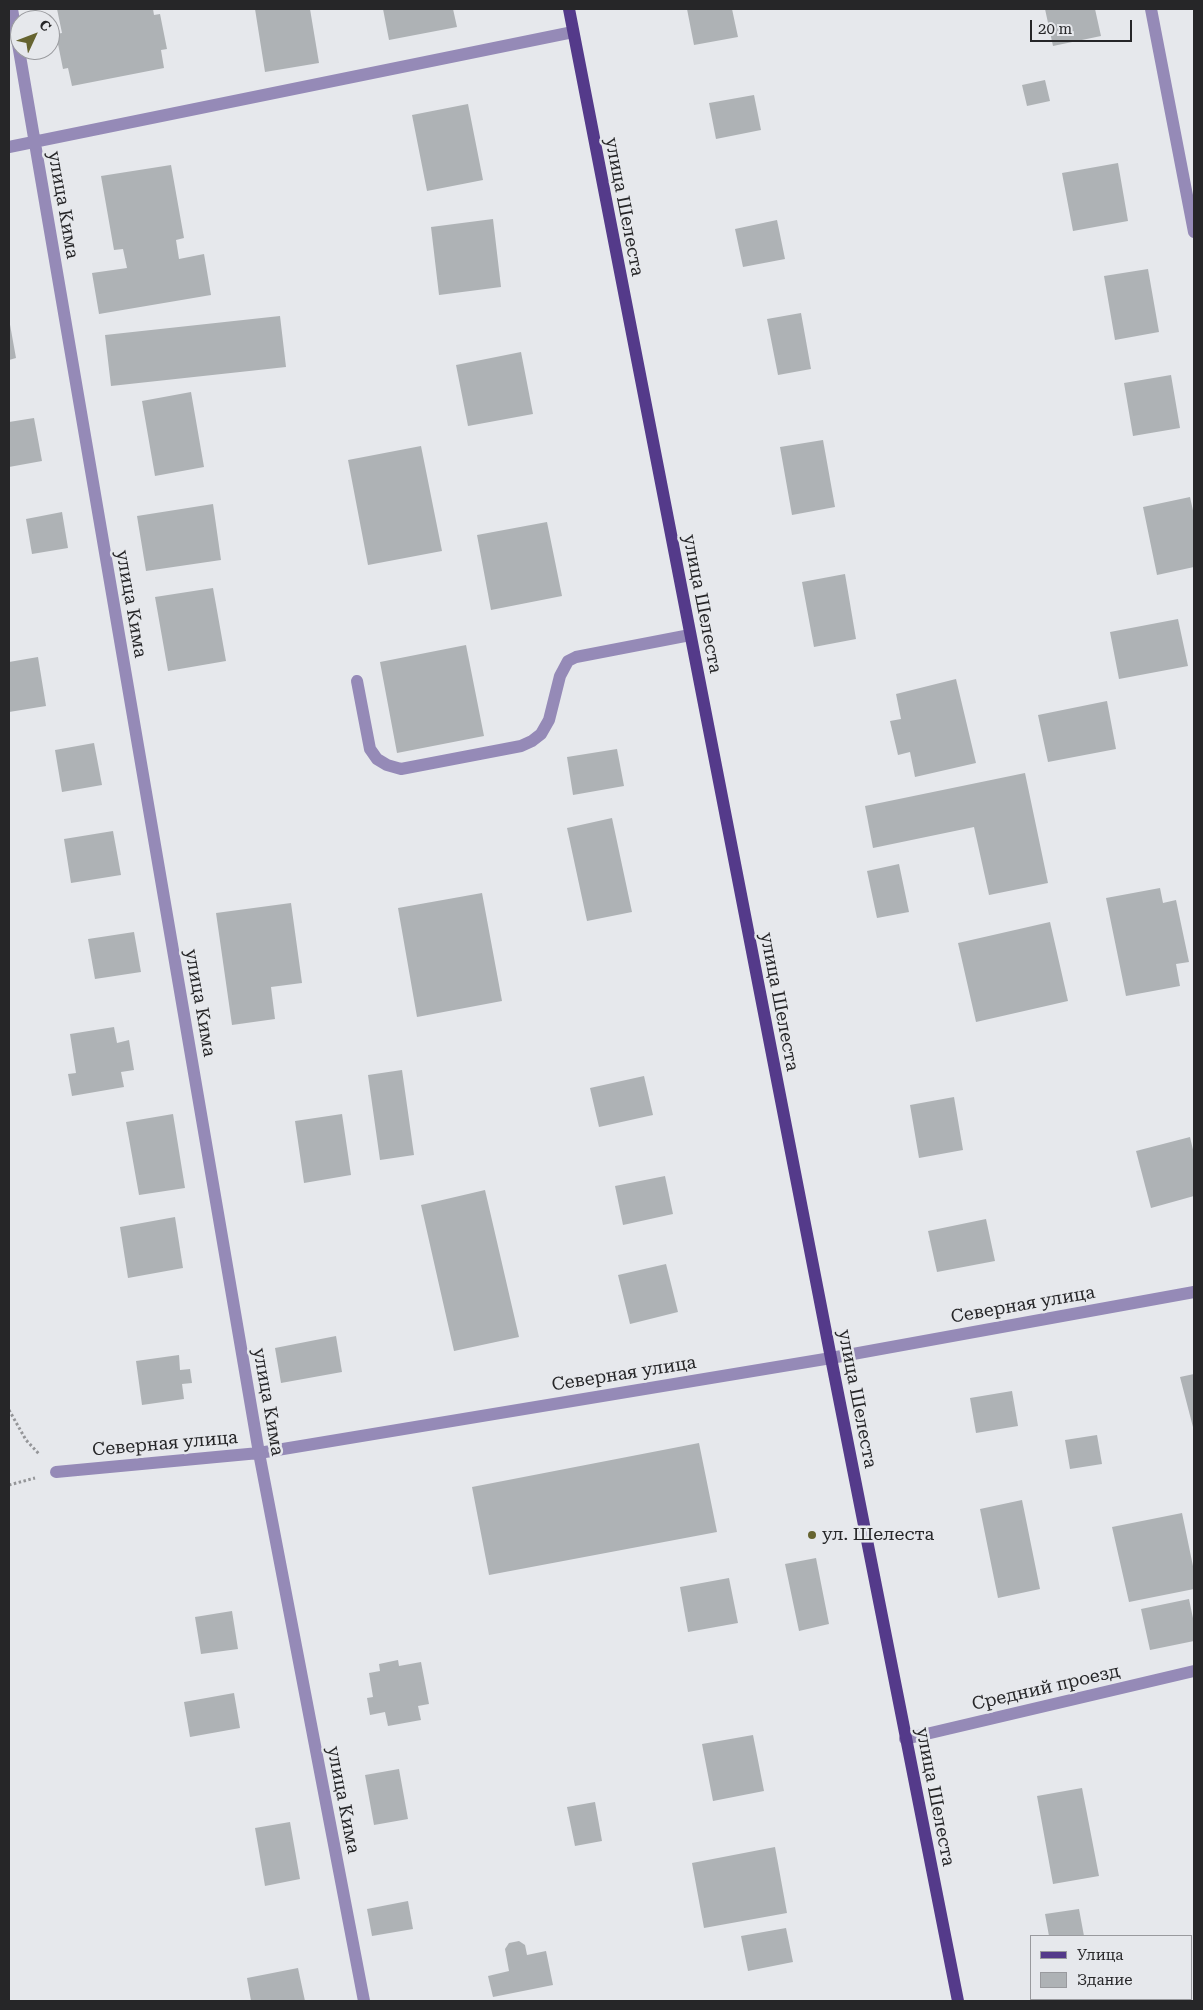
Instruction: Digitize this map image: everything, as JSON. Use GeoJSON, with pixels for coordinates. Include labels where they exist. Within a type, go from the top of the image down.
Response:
{"type":"FeatureCollection","features":[{"type":"Feature","properties":{"kind":"main road","name":"улица Шелеста"},"geometry":{"type":"LineString","coordinates":[[569,9],[905,1739],[958,2001]]}},
{"type":"Feature","properties":{"kind":"street","name":"улица Кима"},"geometry":{"type":"LineString","coordinates":[[12,9],[259,1453],[364,2001]]}},
{"type":"Feature","properties":{"kind":"street"},"geometry":{"type":"LineString","coordinates":[[1151,9],[1194,232]]}},
{"type":"Feature","properties":{"kind":"street"},"geometry":{"type":"LineString","coordinates":[[9,147],[573,32]]}},
{"type":"Feature","properties":{"kind":"street"},"geometry":{"type":"LineString","coordinates":[[357,681],[370,750],[377,759],[387,765],[401,769],[521,746],[532,741],[541,734],[549,720],[560,676],[568,661],[576,657],[690,635]]}},
{"type":"Feature","properties":{"kind":"street","name":"Северная улица"},"geometry":{"type":"LineString","coordinates":[[56,1472],[259,1453],[831,1358],[1194,1292]]}},
{"type":"Feature","properties":{"kind":"street","name":"Средний проезд"},"geometry":{"type":"LineString","coordinates":[[905,1739],[1194,1670]]}},
{"type":"Feature","properties":{"kind":"path"},"geometry":{"type":"LineString","coordinates":[[9,1410],[26,1440],[56,1472]]}},
{"type":"Feature","properties":{"kind":"building"},"geometry":{"type":"Polygon","coordinates":[[[153,9],[154,15],[160,14],[167,49],[161,50],[164,68],[72,86],[68,68],[63,69],[60,54],[60,33],[62,33],[60,10],[57,10],[153,9]]]}},
{"type":"Feature","properties":{"kind":"building"},"geometry":{"type":"Polygon","coordinates":[[[255,9],[310,9],[319,63],[265,72],[255,9]]]}},
{"type":"Feature","properties":{"kind":"building"},"geometry":{"type":"Polygon","coordinates":[[[383,9],[453,9],[457,27],[389,40],[383,9]]]}},
{"type":"Feature","properties":{"kind":"building"},"geometry":{"type":"Polygon","coordinates":[[[687,9],[732,9],[738,37],[694,45],[687,9]]]}},
{"type":"Feature","properties":{"kind":"building"},"geometry":{"type":"Polygon","coordinates":[[[1045,9],[1095,9],[1101,36],[1053,46],[1045,9]]]}},
{"type":"Feature","properties":{"kind":"building"},"geometry":{"type":"Polygon","coordinates":[[[1045,80],[1050,101],[1027,106],[1022,85],[1045,80]]]}},
{"type":"Feature","properties":{"kind":"building"},"geometry":{"type":"Polygon","coordinates":[[[754,95],[761,130],[716,139],[709,103],[754,95]]]}},
{"type":"Feature","properties":{"kind":"building"},"geometry":{"type":"Polygon","coordinates":[[[468,104],[483,180],[427,191],[412,115],[468,104]]]}},
{"type":"Feature","properties":{"kind":"building"},"geometry":{"type":"Polygon","coordinates":[[[1118,163],[1128,221],[1073,231],[1062,173],[1118,163]]]}},
{"type":"Feature","properties":{"kind":"building"},"geometry":{"type":"Polygon","coordinates":[[[171,165],[184,238],[176,240],[179,259],[204,254],[211,295],[99,314],[92,273],[127,268],[123,249],[114,250],[101,176],[171,165]]]}},
{"type":"Feature","properties":{"kind":"building"},"geometry":{"type":"Polygon","coordinates":[[[493,219],[501,287],[439,295],[431,227],[493,219]]]}},
{"type":"Feature","properties":{"kind":"building"},"geometry":{"type":"Polygon","coordinates":[[[777,220],[785,259],[743,267],[735,229],[777,220]]]}},
{"type":"Feature","properties":{"kind":"building"},"geometry":{"type":"Polygon","coordinates":[[[1148,269],[1159,332],[1115,340],[1104,276],[1148,269]]]}},
{"type":"Feature","properties":{"kind":"building"},"geometry":{"type":"Polygon","coordinates":[[[801,313],[811,369],[778,375],[767,319],[801,313]]]}},
{"type":"Feature","properties":{"kind":"building"},"geometry":{"type":"Polygon","coordinates":[[[280,316],[286,367],[111,386],[105,335],[280,316]]]}},
{"type":"Feature","properties":{"kind":"building"},"geometry":{"type":"Polygon","coordinates":[[[9,319],[16,358],[9,360],[9,319]]]}},
{"type":"Feature","properties":{"kind":"building"},"geometry":{"type":"Polygon","coordinates":[[[521,352],[533,414],[468,426],[456,365],[521,352]]]}},
{"type":"Feature","properties":{"kind":"building"},"geometry":{"type":"Polygon","coordinates":[[[1171,375],[1180,428],[1133,436],[1124,383],[1171,375]]]}},
{"type":"Feature","properties":{"kind":"building"},"geometry":{"type":"Polygon","coordinates":[[[191,392],[204,467],[155,476],[142,401],[191,392]]]}},
{"type":"Feature","properties":{"kind":"building"},"geometry":{"type":"Polygon","coordinates":[[[34,418],[42,461],[9,467],[9,422],[34,418]]]}},
{"type":"Feature","properties":{"kind":"building"},"geometry":{"type":"Polygon","coordinates":[[[823,440],[835,507],[792,515],[780,447],[823,440]]]}},
{"type":"Feature","properties":{"kind":"building"},"geometry":{"type":"Polygon","coordinates":[[[421,446],[442,551],[368,565],[348,460],[421,446]]]}},
{"type":"Feature","properties":{"kind":"building"},"geometry":{"type":"Polygon","coordinates":[[[1190,497],[1194,515],[1194,567],[1157,575],[1143,507],[1190,497]]]}},
{"type":"Feature","properties":{"kind":"building"},"geometry":{"type":"Polygon","coordinates":[[[213,504],[221,560],[146,571],[137,516],[213,504]]]}},
{"type":"Feature","properties":{"kind":"building"},"geometry":{"type":"Polygon","coordinates":[[[62,512],[68,548],[32,554],[26,519],[62,512]]]}},
{"type":"Feature","properties":{"kind":"building"},"geometry":{"type":"Polygon","coordinates":[[[547,522],[562,596],[491,610],[477,535],[547,522]]]}},
{"type":"Feature","properties":{"kind":"building"},"geometry":{"type":"Polygon","coordinates":[[[845,574],[856,639],[814,647],[802,582],[845,574]]]}},
{"type":"Feature","properties":{"kind":"building"},"geometry":{"type":"Polygon","coordinates":[[[213,588],[226,661],[168,671],[155,597],[213,588]]]}},
{"type":"Feature","properties":{"kind":"building"},"geometry":{"type":"Polygon","coordinates":[[[1178,619],[1188,666],[1119,679],[1110,632],[1178,619]]]}},
{"type":"Feature","properties":{"kind":"building"},"geometry":{"type":"Polygon","coordinates":[[[466,645],[484,736],[397,753],[380,662],[466,645]]]}},
{"type":"Feature","properties":{"kind":"building"},"geometry":{"type":"Polygon","coordinates":[[[38,657],[46,706],[9,712],[9,662],[38,657]]]}},
{"type":"Feature","properties":{"kind":"building"},"geometry":{"type":"Polygon","coordinates":[[[956,679],[976,763],[915,777],[910,752],[898,755],[890,721],[901,719],[896,694],[956,679]]]}},
{"type":"Feature","properties":{"kind":"building"},"geometry":{"type":"Polygon","coordinates":[[[1107,701],[1116,749],[1048,762],[1038,715],[1107,701]]]}},
{"type":"Feature","properties":{"kind":"building"},"geometry":{"type":"Polygon","coordinates":[[[94,743],[102,785],[62,792],[55,750],[94,743]]]}},
{"type":"Feature","properties":{"kind":"building"},"geometry":{"type":"Polygon","coordinates":[[[617,749],[624,786],[573,795],[567,757],[617,749]]]}},
{"type":"Feature","properties":{"kind":"building"},"geometry":{"type":"Polygon","coordinates":[[[1025,773],[1048,883],[989,895],[974,827],[873,848],[865,806],[1025,773]]]}},
{"type":"Feature","properties":{"kind":"building"},"geometry":{"type":"Polygon","coordinates":[[[612,818],[632,912],[587,921],[567,828],[612,818]]]}},
{"type":"Feature","properties":{"kind":"building"},"geometry":{"type":"Polygon","coordinates":[[[113,831],[121,875],[71,883],[64,839],[113,831]]]}},
{"type":"Feature","properties":{"kind":"building"},"geometry":{"type":"Polygon","coordinates":[[[899,864],[909,912],[877,918],[867,871],[899,864]]]}},
{"type":"Feature","properties":{"kind":"building"},"geometry":{"type":"Polygon","coordinates":[[[1160,888],[1163,903],[1176,900],[1189,962],[1176,964],[1180,986],[1126,996],[1106,898],[1160,888]]]}},
{"type":"Feature","properties":{"kind":"building"},"geometry":{"type":"Polygon","coordinates":[[[482,893],[502,1001],[417,1017],[398,908],[482,893]]]}},
{"type":"Feature","properties":{"kind":"building"},"geometry":{"type":"Polygon","coordinates":[[[291,903],[302,983],[271,987],[275,1019],[232,1025],[216,913],[291,903]]]}},
{"type":"Feature","properties":{"kind":"building"},"geometry":{"type":"Polygon","coordinates":[[[1050,922],[1068,1001],[976,1022],[958,943],[1050,922]]]}},
{"type":"Feature","properties":{"kind":"building"},"geometry":{"type":"Polygon","coordinates":[[[134,932],[141,972],[95,979],[88,939],[134,932]]]}},
{"type":"Feature","properties":{"kind":"building"},"geometry":{"type":"Polygon","coordinates":[[[114,1027],[117,1043],[129,1040],[134,1070],[121,1072],[124,1087],[72,1096],[68,1074],[76,1073],[70,1034],[114,1027]]]}},
{"type":"Feature","properties":{"kind":"building"},"geometry":{"type":"Polygon","coordinates":[[[402,1070],[414,1155],[380,1160],[368,1075],[402,1070]]]}},
{"type":"Feature","properties":{"kind":"building"},"geometry":{"type":"Polygon","coordinates":[[[644,1076],[653,1115],[599,1127],[590,1088],[644,1076]]]}},
{"type":"Feature","properties":{"kind":"building"},"geometry":{"type":"Polygon","coordinates":[[[954,1097],[963,1150],[919,1158],[910,1105],[954,1097]]]}},
{"type":"Feature","properties":{"kind":"building"},"geometry":{"type":"Polygon","coordinates":[[[173,1114],[185,1188],[139,1195],[126,1122],[173,1114]]]}},
{"type":"Feature","properties":{"kind":"building"},"geometry":{"type":"Polygon","coordinates":[[[342,1114],[351,1175],[304,1183],[295,1121],[342,1114]]]}},
{"type":"Feature","properties":{"kind":"building"},"geometry":{"type":"Polygon","coordinates":[[[1190,1137],[1194,1154],[1194,1196],[1151,1208],[1136,1151],[1190,1137]]]}},
{"type":"Feature","properties":{"kind":"building"},"geometry":{"type":"Polygon","coordinates":[[[665,1176],[673,1214],[623,1225],[615,1186],[665,1176]]]}},
{"type":"Feature","properties":{"kind":"building"},"geometry":{"type":"Polygon","coordinates":[[[485,1190],[519,1337],[454,1351],[421,1205],[485,1190]]]}},
{"type":"Feature","properties":{"kind":"building"},"geometry":{"type":"Polygon","coordinates":[[[175,1217],[183,1268],[128,1278],[120,1227],[175,1217]]]}},
{"type":"Feature","properties":{"kind":"building"},"geometry":{"type":"Polygon","coordinates":[[[986,1219],[995,1261],[937,1272],[928,1231],[986,1219]]]}},
{"type":"Feature","properties":{"kind":"building"},"geometry":{"type":"Polygon","coordinates":[[[666,1264],[678,1312],[630,1324],[618,1275],[666,1264]]]}},
{"type":"Feature","properties":{"kind":"building"},"geometry":{"type":"Polygon","coordinates":[[[336,1336],[342,1372],[281,1383],[275,1348],[336,1336]]]}},
{"type":"Feature","properties":{"kind":"building"},"geometry":{"type":"Polygon","coordinates":[[[179,1355],[180,1370],[190,1369],[192,1383],[182,1384],[184,1399],[142,1405],[136,1361],[179,1355]]]}},
{"type":"Feature","properties":{"kind":"building"},"geometry":{"type":"Polygon","coordinates":[[[1194,1374],[1194,1431],[1180,1377],[1194,1374]]]}},
{"type":"Feature","properties":{"kind":"building"},"geometry":{"type":"Polygon","coordinates":[[[1012,1391],[1018,1426],[976,1433],[970,1398],[1012,1391]]]}},
{"type":"Feature","properties":{"kind":"building"},"geometry":{"type":"Polygon","coordinates":[[[1097,1435],[1102,1464],[1070,1469],[1065,1440],[1097,1435]]]}},
{"type":"Feature","properties":{"kind":"building"},"geometry":{"type":"Polygon","coordinates":[[[699,1443],[717,1532],[489,1575],[472,1487],[699,1443]]]}},
{"type":"Feature","properties":{"kind":"building"},"geometry":{"type":"Polygon","coordinates":[[[1022,1500],[1040,1589],[998,1598],[980,1509],[1022,1500]]]}},
{"type":"Feature","properties":{"kind":"building"},"geometry":{"type":"Polygon","coordinates":[[[1182,1513],[1194,1571],[1194,1589],[1129,1602],[1112,1527],[1182,1513]]]}},
{"type":"Feature","properties":{"kind":"building"},"geometry":{"type":"Polygon","coordinates":[[[816,1558],[829,1624],[799,1631],[785,1564],[816,1558]]]}},
{"type":"Feature","properties":{"kind":"building"},"geometry":{"type":"Polygon","coordinates":[[[729,1578],[738,1623],[688,1632],[680,1587],[729,1578]]]}},
{"type":"Feature","properties":{"kind":"building"},"geometry":{"type":"Polygon","coordinates":[[[1189,1599],[1194,1623],[1194,1641],[1150,1650],[1141,1609],[1189,1599]]]}},
{"type":"Feature","properties":{"kind":"building"},"geometry":{"type":"Polygon","coordinates":[[[232,1611],[238,1649],[201,1654],[195,1617],[232,1611]]]}},
{"type":"Feature","properties":{"kind":"building"},"geometry":{"type":"Polygon","coordinates":[[[398,1660],[399,1666],[421,1662],[429,1704],[418,1706],[421,1720],[388,1726],[385,1712],[370,1715],[367,1698],[373,1697],[369,1673],[380,1671],[379,1664],[398,1660]]]}},
{"type":"Feature","properties":{"kind":"building"},"geometry":{"type":"Polygon","coordinates":[[[234,1693],[240,1728],[190,1737],[184,1702],[234,1693]]]}},
{"type":"Feature","properties":{"kind":"building"},"geometry":{"type":"Polygon","coordinates":[[[753,1735],[764,1791],[713,1801],[702,1744],[753,1735]]]}},
{"type":"Feature","properties":{"kind":"building"},"geometry":{"type":"Polygon","coordinates":[[[399,1769],[408,1819],[374,1825],[365,1775],[399,1769]]]}},
{"type":"Feature","properties":{"kind":"building"},"geometry":{"type":"Polygon","coordinates":[[[1082,1788],[1099,1876],[1053,1884],[1037,1796],[1082,1788]]]}},
{"type":"Feature","properties":{"kind":"building"},"geometry":{"type":"Polygon","coordinates":[[[595,1802],[602,1841],[575,1846],[567,1807],[595,1802]]]}},
{"type":"Feature","properties":{"kind":"building"},"geometry":{"type":"Polygon","coordinates":[[[290,1822],[300,1879],[265,1886],[255,1828],[290,1822]]]}},
{"type":"Feature","properties":{"kind":"building"},"geometry":{"type":"Polygon","coordinates":[[[775,1847],[787,1913],[704,1928],[692,1863],[775,1847]]]}},
{"type":"Feature","properties":{"kind":"building"},"geometry":{"type":"Polygon","coordinates":[[[408,1901],[413,1929],[372,1936],[367,1909],[408,1901]]]}},
{"type":"Feature","properties":{"kind":"building"},"geometry":{"type":"Polygon","coordinates":[[[1079,1909],[1084,1935],[1049,1935],[1045,1914],[1079,1909]]]}},
{"type":"Feature","properties":{"kind":"building"},"geometry":{"type":"Polygon","coordinates":[[[786,1928],[793,1962],[748,1971],[741,1936],[786,1928]]]}},
{"type":"Feature","properties":{"kind":"building"},"geometry":{"type":"Polygon","coordinates":[[[519,1941],[525,1945],[527,1955],[546,1951],[553,1985],[493,1997],[488,1976],[509,1971],[505,1949],[509,1943],[519,1941]]]}},
{"type":"Feature","properties":{"kind":"building"},"geometry":{"type":"Polygon","coordinates":[[[298,1968],[305,2001],[251,2001],[247,1978],[298,1968]]]}},
{"type":"Feature","properties":{"kind":"building"},"geometry":{"type":"Polygon","coordinates":[[[1087,2000],[1117,2000],[1117,2001],[1083,2001],[1087,2000]]]}},
{"type":"Feature","properties":{"kind":"place","name":"ул. Шелеста"},"geometry":{"type":"Point","coordinates":[812,1535]}}]}
